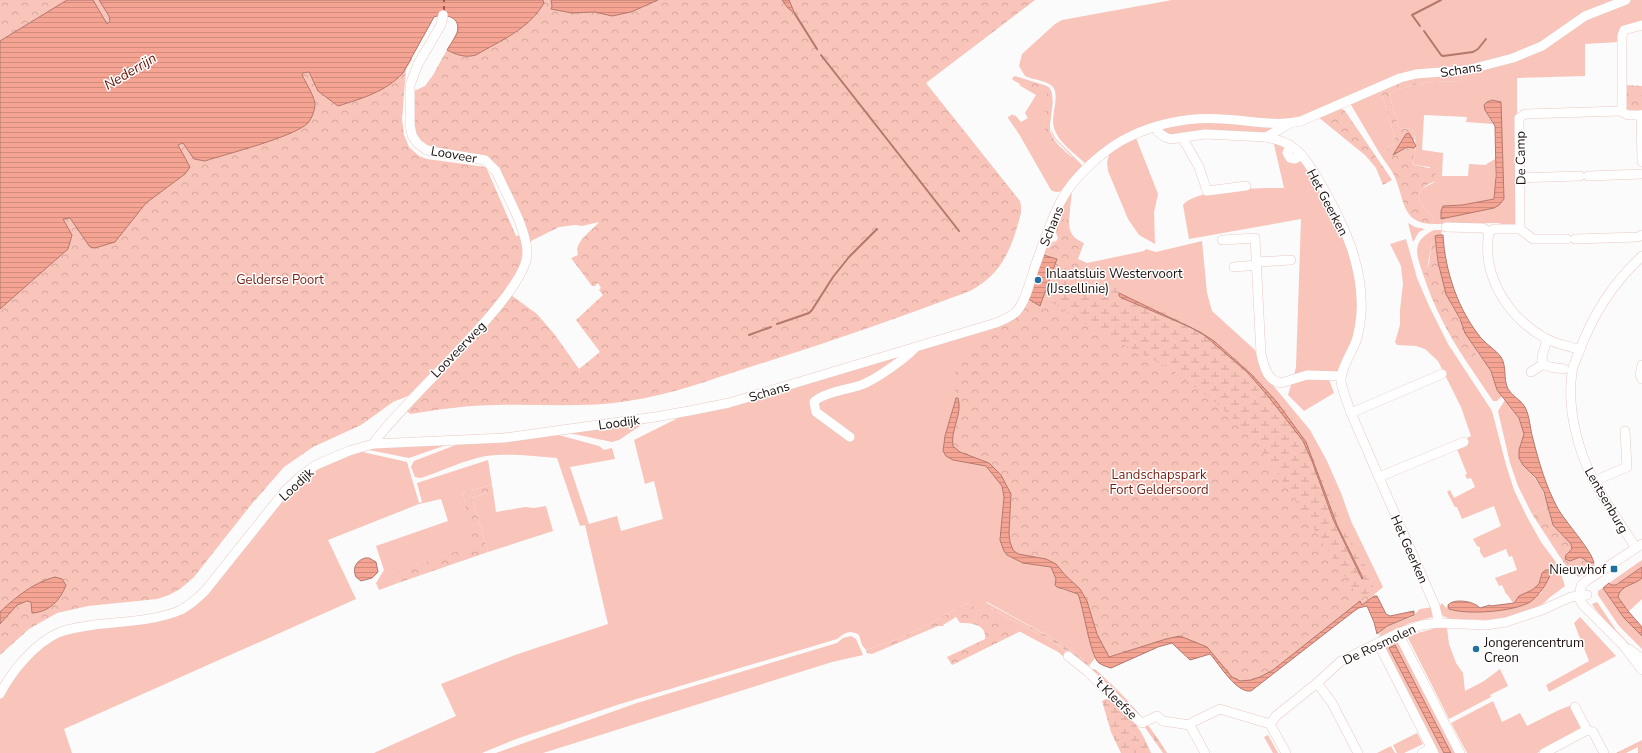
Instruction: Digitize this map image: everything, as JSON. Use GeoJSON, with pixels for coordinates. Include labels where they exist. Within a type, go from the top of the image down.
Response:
{"type":"FeatureCollection","features":[{"type":"Feature","properties":{"kind":"street","name":"Schans"},"geometry":{"type":"LineString","coordinates":[[1266,137],[1290,123],[1312,117],[1366,91],[1400,78],[1416,74],[1467,70],[1519,56],[1542,46],[1585,16],[1626,0]]}},
{"type":"Feature","properties":{"kind":"street","name":"Looveer"},"geometry":{"type":"LineString","coordinates":[[443,15],[441,25],[418,64],[410,85],[410,125],[413,139],[430,151],[480,159],[490,163],[496,171],[521,227],[527,246]]}},
{"type":"Feature","properties":{"kind":"street"},"geometry":{"type":"LineString","coordinates":[[1620,111],[1622,107],[1622,36],[1624,30],[1642,25]]}},
{"type":"Feature","properties":{"kind":"street","name":"De Camp"},"geometry":{"type":"LineString","coordinates":[[1520,229],[1519,118],[1525,114],[1620,111],[1628,115],[1641,115]]}},
{"type":"Feature","properties":{"kind":"street"},"geometry":{"type":"LineString","coordinates":[[1641,115],[1642,162]]}},
{"type":"Feature","properties":{"kind":"street","name":"Schans"},"geometry":{"type":"LineString","coordinates":[[689,411],[729,403],[996,323],[1008,318],[1017,311],[1025,297],[1039,254],[1060,202],[1069,188],[1083,171],[1129,136],[1156,126],[1201,118],[1290,123]]}},
{"type":"Feature","properties":{"kind":"street"},"geometry":{"type":"LineString","coordinates":[[1156,126],[1158,132],[1171,139],[1217,134],[1266,137]]}},
{"type":"Feature","properties":{"kind":"street"},"geometry":{"type":"LineString","coordinates":[[1182,137],[1199,166],[1204,189],[1207,191],[1246,186]]}},
{"type":"Feature","properties":{"kind":"street","name":"Het Geerken"},"geometry":{"type":"LineString","coordinates":[[1266,137],[1281,140],[1290,145],[1312,168],[1338,214],[1347,235],[1357,272],[1361,298],[1359,327],[1356,340],[1341,376],[1341,382],[1351,413],[1435,606],[1439,622]]}},
{"type":"Feature","properties":{"kind":"street"},"geometry":{"type":"LineString","coordinates":[[1520,178],[1642,174]]}},
{"type":"Feature","properties":{"kind":"street"},"geometry":{"type":"LineString","coordinates":[[1446,227],[1483,228],[1489,232]]}},
{"type":"Feature","properties":{"kind":"street"},"geometry":{"type":"LineString","coordinates":[[1580,350],[1547,339],[1535,332],[1517,317],[1504,301],[1494,284],[1488,259],[1487,241],[1489,232],[1494,229],[1520,229],[1533,239],[1638,237],[1642,235]]}},
{"type":"Feature","properties":{"kind":"street"},"geometry":{"type":"LineString","coordinates":[[1222,240],[1255,238],[1261,354],[1265,369],[1270,377],[1281,384],[1307,375],[1341,376]]}},
{"type":"Feature","properties":{"kind":"street","name":"Looveerweg"},"geometry":{"type":"LineString","coordinates":[[373,444],[425,384],[492,314],[526,263],[528,256],[527,246]]}},
{"type":"Feature","properties":{"kind":"street","name":"Lentsenburg"},"geometry":{"type":"LineString","coordinates":[[1639,546],[1594,481],[1581,451],[1573,420],[1571,382],[1573,370],[1586,335],[1604,301],[1629,268],[1642,256]]}},
{"type":"Feature","properties":{"kind":"street"},"geometry":{"type":"LineString","coordinates":[[1234,267],[1291,260]]}},
{"type":"Feature","properties":{"kind":"street"},"geometry":{"type":"LineString","coordinates":[[1547,339],[1542,357],[1544,364],[1564,370]]}},
{"type":"Feature","properties":{"kind":"street","name":"Schans"},"geometry":{"type":"LineString","coordinates":[[850,437],[816,412],[814,402],[821,397],[862,385],[907,357],[916,347]]}},
{"type":"Feature","properties":{"kind":"street"},"geometry":{"type":"LineString","coordinates":[[1531,372],[1544,364]]}},
{"type":"Feature","properties":{"kind":"street"},"geometry":{"type":"LineString","coordinates":[[1642,365],[1640,375],[1642,379]]}},
{"type":"Feature","properties":{"kind":"street"},"geometry":{"type":"LineString","coordinates":[[1351,413],[1442,374]]}},
{"type":"Feature","properties":{"kind":"street","name":"Loodijk"},"geometry":{"type":"LineString","coordinates":[[0,694],[13,673],[40,645],[58,633],[77,627],[158,617],[182,609],[205,591],[285,491],[301,476],[316,465],[330,458],[373,444],[504,438],[655,418],[689,411]]}},
{"type":"Feature","properties":{"kind":"street"},"geometry":{"type":"LineString","coordinates":[[1594,481],[1627,467],[1625,431]]}},
{"type":"Feature","properties":{"kind":"street"},"geometry":{"type":"LineString","coordinates":[[1379,477],[1464,442]]}},
{"type":"Feature","properties":{"kind":"street"},"geometry":{"type":"LineString","coordinates":[[1639,546],[1583,584],[1580,589],[1583,595],[1584,605],[1623,645],[1642,670]]}},
{"type":"Feature","properties":{"kind":"street","name":"De Rosmolen"},"geometry":{"type":"LineString","coordinates":[[1270,724],[1276,716],[1318,683],[1341,661],[1398,633],[1422,625],[1439,622],[1486,625],[1506,622],[1542,610],[1567,598],[1583,595]]}},
{"type":"Feature","properties":{"kind":"street"},"geometry":{"type":"LineString","coordinates":[[1398,633],[1460,753]]}},
{"type":"Feature","properties":{"kind":"street"},"geometry":{"type":"LineString","coordinates":[[1378,643],[1433,751],[1422,753]]}},
{"type":"Feature","properties":{"kind":"street"},"geometry":{"type":"LineString","coordinates":[[1623,645],[1642,659]]}},
{"type":"Feature","properties":{"kind":"street","name":"'t Kleefse"},"geometry":{"type":"LineString","coordinates":[[1068,656],[1092,676],[1142,723],[1157,716],[1163,721],[1190,725]]}},
{"type":"Feature","properties":{"kind":"street"},"geometry":{"type":"LineString","coordinates":[[0,681],[4,677],[13,673]]}},
{"type":"Feature","properties":{"kind":"street"},"geometry":{"type":"LineString","coordinates":[[1318,683],[1332,703],[1358,753]]}},
{"type":"Feature","properties":{"kind":"street"},"geometry":{"type":"LineString","coordinates":[[1575,707],[1587,730],[1593,732],[1604,753]]}},
{"type":"Feature","properties":{"kind":"street"},"geometry":{"type":"LineString","coordinates":[[1205,753],[1190,725],[1193,722],[1220,709],[1270,724],[1286,753]]}},
{"type":"Feature","properties":{"kind":"street"},"geometry":{"type":"LineString","coordinates":[[1544,753],[1587,730]]}},
{"type":"Feature","properties":{"kind":"green space"},"geometry":{"type":"Polygon","coordinates":[[[0,0],[150,0],[0,98],[0,0]]]}},
{"type":"Feature","properties":{"kind":"green space"},"geometry":{"type":"Polygon","coordinates":[[[473,0],[1035,0],[926,83],[1020,201],[1021,213],[1010,248],[998,268],[991,276],[970,291],[835,339],[676,391],[612,403],[580,405],[476,406],[411,414],[404,410],[511,295],[537,314],[555,335],[579,369],[600,352],[576,320],[603,295],[599,290],[601,288],[598,283],[595,286],[592,286],[571,258],[578,255],[578,245],[599,222],[582,226],[575,225],[559,227],[529,242],[497,165],[489,158],[450,152],[429,146],[417,137],[415,132],[413,120],[414,91],[425,86],[433,75],[457,32],[457,23],[473,0]]]}},
{"type":"Feature","properties":{"kind":"green space"},"geometry":{"type":"Polygon","coordinates":[[[1172,0],[1619,0],[1540,45],[1477,66],[1417,72],[1296,119],[1172,120],[1086,164],[1067,147],[1056,133],[1053,123],[1056,100],[1055,90],[1046,82],[1025,76],[1019,66],[1022,54],[1055,24],[1062,20],[1172,0]]]}},
{"type":"Feature","properties":{"kind":"green space"},"geometry":{"type":"Polygon","coordinates":[[[1631,0],[1642,0],[1642,21],[1619,30],[1619,42],[1585,44],[1585,76],[1517,78],[1517,224],[1514,226],[1497,223],[1434,224],[1431,213],[1426,210],[1418,196],[1423,188],[1435,182],[1430,167],[1415,165],[1412,162],[1415,154],[1415,134],[1412,129],[1399,128],[1389,94],[1406,87],[1424,83],[1461,82],[1462,72],[1474,73],[1631,0]],[[1492,100],[1487,102],[1488,116],[1493,124],[1466,122],[1467,117],[1424,115],[1422,150],[1443,153],[1442,176],[1468,176],[1469,164],[1485,165],[1495,159],[1494,199],[1462,205],[1443,206],[1445,219],[1450,216],[1499,205],[1504,199],[1500,102],[1492,100]]]}},
{"type":"Feature","properties":{"kind":"green space","name":"Gelderse Poort"},"geometry":{"type":"Polygon","coordinates":[[[434,17],[412,53],[412,60],[406,69],[402,119],[404,135],[409,147],[419,156],[427,159],[486,167],[516,236],[521,235],[524,244],[520,268],[492,311],[408,396],[393,402],[361,425],[313,447],[284,467],[250,506],[194,577],[180,589],[157,599],[88,606],[57,613],[29,629],[0,655],[0,271],[64,218],[178,146],[303,73],[434,17]]]}},
{"type":"Feature","properties":{"kind":"green space"},"geometry":{"type":"Polygon","coordinates":[[[1462,72],[1461,82],[1424,83],[1406,87],[1389,94],[1399,128],[1412,129],[1415,134],[1414,142],[1406,134],[1393,155],[1407,147],[1415,147],[1415,154],[1412,162],[1414,165],[1434,169],[1436,174],[1436,180],[1424,187],[1418,196],[1426,210],[1431,213],[1434,224],[1424,223],[1416,220],[1407,211],[1395,177],[1380,154],[1395,143],[1395,138],[1380,88],[1406,77],[1462,72]]]}},
{"type":"Feature","properties":{"kind":"green space"},"geometry":{"type":"Polygon","coordinates":[[[1015,76],[1047,86],[1050,89],[1053,100],[1050,125],[1051,134],[1064,151],[1076,161],[1074,173],[1044,134],[1047,93],[1020,84],[1013,80],[1012,78],[1015,76]]]}},
{"type":"Feature","properties":{"kind":"green space"},"geometry":{"type":"Polygon","coordinates":[[[1020,84],[1048,92],[1044,134],[1076,161],[1053,137],[1050,127],[1055,138],[1081,164],[1082,167],[1073,181],[1065,189],[1056,192],[1051,190],[1019,134],[1008,118],[1013,114],[1013,116],[1015,115],[1021,122],[1028,118],[1025,113],[1036,95],[1019,85],[1020,84]]]}},
{"type":"Feature","properties":{"kind":"green space"},"geometry":{"type":"Polygon","coordinates":[[[1626,85],[1642,86],[1642,112],[1630,112],[1626,109],[1626,85]]]}},
{"type":"Feature","properties":{"kind":"green space"},"geometry":{"type":"Polygon","coordinates":[[[1380,88],[1395,138],[1395,143],[1380,154],[1350,103],[1380,88]]]}},
{"type":"Feature","properties":{"kind":"green space"},"geometry":{"type":"Polygon","coordinates":[[[1338,106],[1345,111],[1392,180],[1383,185],[1376,168],[1366,156],[1317,116],[1338,106]]]}},
{"type":"Feature","properties":{"kind":"green space"},"geometry":{"type":"Polygon","coordinates":[[[1195,121],[1278,125],[1267,134],[1167,135],[1161,128],[1195,121]]]}},
{"type":"Feature","properties":{"kind":"green space"},"geometry":{"type":"Polygon","coordinates":[[[1136,138],[1158,194],[1154,212],[1155,244],[1139,235],[1128,219],[1108,171],[1107,162],[1110,152],[1136,138]]]}},
{"type":"Feature","properties":{"kind":"green space"},"geometry":{"type":"Polygon","coordinates":[[[1273,140],[1286,145],[1284,151],[1301,160],[1342,225],[1357,281],[1357,326],[1340,371],[1294,376],[1296,367],[1301,219],[1189,239],[1183,205],[1190,199],[1201,195],[1230,190],[1284,188],[1273,140]]]}},
{"type":"Feature","properties":{"kind":"green space"},"geometry":{"type":"Polygon","coordinates":[[[1072,190],[1069,220],[1057,218],[1060,239],[1052,245],[1047,252],[1052,242],[1056,241],[1058,238],[1056,233],[1056,218],[1072,190]]]}},
{"type":"Feature","properties":{"kind":"green space","name":"Landschapspark Fort Geldersoord"},"geometry":{"type":"Polygon","coordinates":[[[1057,218],[1069,220],[1072,234],[1084,243],[1078,259],[1087,263],[1114,287],[1110,290],[1201,337],[1360,580],[1371,601],[1343,619],[1251,691],[1240,688],[1234,683],[1210,654],[1190,660],[1172,643],[1158,647],[1111,668],[1099,663],[1095,659],[1092,651],[1078,594],[1055,585],[1056,579],[1051,567],[1020,563],[1009,557],[1003,550],[1000,541],[1000,532],[1004,492],[999,481],[986,467],[979,464],[956,460],[945,454],[943,447],[955,401],[955,359],[1016,315],[1045,247],[1049,248],[1060,239],[1057,230],[1057,218]]]}},
{"type":"Feature","properties":{"kind":"green space"},"geometry":{"type":"Polygon","coordinates":[[[1408,223],[1415,227],[1425,229],[1419,232],[1413,242],[1408,223]]]}},
{"type":"Feature","properties":{"kind":"green space"},"geometry":{"type":"Polygon","coordinates":[[[1434,230],[1442,230],[1441,235],[1439,235],[1432,243],[1427,269],[1423,274],[1417,249],[1422,239],[1434,230]]]}},
{"type":"Feature","properties":{"kind":"green space"},"geometry":{"type":"Polygon","coordinates":[[[1435,236],[1438,262],[1451,304],[1478,353],[1466,361],[1453,340],[1431,297],[1423,274],[1428,266],[1435,236]]]}},
{"type":"Feature","properties":{"kind":"green space"},"geometry":{"type":"Polygon","coordinates":[[[1406,239],[1417,278],[1429,306],[1448,344],[1492,411],[1514,490],[1541,542],[1558,565],[1565,586],[1543,604],[1514,617],[1490,620],[1450,619],[1443,616],[1439,607],[1442,603],[1446,608],[1448,605],[1449,609],[1477,612],[1511,608],[1541,593],[1547,579],[1550,576],[1542,573],[1539,584],[1532,590],[1519,596],[1513,603],[1506,594],[1502,585],[1499,586],[1495,578],[1517,570],[1512,556],[1509,557],[1506,549],[1484,558],[1480,552],[1480,547],[1477,546],[1473,539],[1501,526],[1494,506],[1462,519],[1457,507],[1455,507],[1447,492],[1450,490],[1454,498],[1475,487],[1471,478],[1467,479],[1465,475],[1467,474],[1457,449],[1467,445],[1465,439],[1471,436],[1461,407],[1438,361],[1425,349],[1416,346],[1397,345],[1395,342],[1400,325],[1403,284],[1401,266],[1390,244],[1406,239]]]}},
{"type":"Feature","properties":{"kind":"green space"},"geometry":{"type":"Polygon","coordinates":[[[1202,241],[1207,293],[1212,311],[1255,350],[1261,371],[1310,430],[1327,461],[1351,521],[1383,587],[1362,605],[1210,650],[1097,614],[1043,555],[1087,601],[1011,496],[955,424],[955,399],[943,446],[950,458],[986,466],[1002,486],[1004,497],[1000,540],[1007,555],[1020,563],[1051,567],[1056,579],[1055,585],[1063,590],[1078,594],[1082,603],[1095,658],[1089,666],[1088,663],[1059,642],[987,602],[985,604],[986,606],[1055,643],[1072,656],[1083,673],[1058,652],[967,603],[930,623],[879,646],[866,650],[862,645],[859,635],[852,632],[847,632],[837,639],[620,704],[516,739],[482,753],[374,753],[456,716],[441,684],[515,655],[608,624],[585,525],[580,526],[557,458],[512,455],[486,456],[461,463],[421,478],[415,477],[411,467],[414,461],[461,443],[555,434],[599,446],[604,450],[612,448],[615,459],[570,467],[589,524],[617,516],[621,531],[663,519],[654,481],[645,484],[634,440],[684,415],[1112,287],[1087,263],[1144,251],[1146,249],[1156,252],[1202,241]]]}},
{"type":"Feature","properties":{"kind":"green space"},"geometry":{"type":"Polygon","coordinates":[[[1054,267],[1074,269],[1114,287],[1203,332],[1231,353],[1271,393],[1296,423],[1311,451],[1340,522],[1369,572],[1374,589],[1360,600],[1282,480],[1252,437],[1219,405],[1169,368],[1095,330],[1053,303],[1045,292],[1054,267]]]}},
{"type":"Feature","properties":{"kind":"green space"},"geometry":{"type":"Polygon","coordinates":[[[1478,353],[1491,371],[1497,390],[1502,396],[1497,401],[1493,401],[1466,361],[1478,353]]]}},
{"type":"Feature","properties":{"kind":"green space"},"geometry":{"type":"Polygon","coordinates":[[[1309,377],[1328,377],[1334,393],[1304,411],[1288,395],[1292,382],[1309,377]]]}},
{"type":"Feature","properties":{"kind":"green space"},"geometry":{"type":"Polygon","coordinates":[[[1505,400],[1519,418],[1524,428],[1525,441],[1523,465],[1539,484],[1548,507],[1532,514],[1518,486],[1510,463],[1498,411],[1505,400]]]}},
{"type":"Feature","properties":{"kind":"green space"},"geometry":{"type":"Polygon","coordinates":[[[649,420],[619,440],[612,442],[564,432],[649,420]]]}},
{"type":"Feature","properties":{"kind":"green space"},"geometry":{"type":"Polygon","coordinates":[[[452,443],[409,458],[364,449],[366,447],[452,443]]]}},
{"type":"Feature","properties":{"kind":"green space"},"geometry":{"type":"Polygon","coordinates":[[[358,451],[407,462],[419,503],[422,502],[417,483],[488,460],[492,485],[463,492],[472,546],[396,573],[398,583],[379,590],[376,583],[384,570],[376,546],[448,521],[441,499],[419,504],[328,540],[356,599],[64,729],[72,753],[0,753],[0,697],[20,668],[47,643],[66,632],[182,612],[298,482],[317,468],[358,451]]]}},
{"type":"Feature","properties":{"kind":"green space"},"geometry":{"type":"Polygon","coordinates":[[[492,485],[493,491],[472,498],[488,552],[398,583],[395,573],[471,546],[463,492],[492,485]]]}},
{"type":"Feature","properties":{"kind":"green space"},"geometry":{"type":"Polygon","coordinates":[[[493,491],[496,512],[525,507],[534,508],[546,506],[553,531],[488,552],[472,498],[493,491]]]}},
{"type":"Feature","properties":{"kind":"green space"},"geometry":{"type":"Polygon","coordinates":[[[1548,507],[1553,525],[1571,544],[1572,549],[1566,555],[1570,561],[1580,557],[1588,562],[1594,563],[1595,565],[1579,577],[1569,571],[1532,514],[1548,507]]]}},
{"type":"Feature","properties":{"kind":"green space"},"geometry":{"type":"Polygon","coordinates":[[[1642,560],[1642,567],[1616,585],[1611,585],[1609,583],[1642,560]]]}},
{"type":"Feature","properties":{"kind":"green space"},"geometry":{"type":"Polygon","coordinates":[[[1642,578],[1642,599],[1628,612],[1618,597],[1619,593],[1625,587],[1642,578]]]}},
{"type":"Feature","properties":{"kind":"green space"},"geometry":{"type":"Polygon","coordinates":[[[1603,588],[1624,618],[1642,636],[1642,649],[1619,626],[1598,595],[1598,591],[1603,588]]]}},
{"type":"Feature","properties":{"kind":"green space"},"geometry":{"type":"Polygon","coordinates":[[[985,602],[1059,642],[1088,663],[1089,666],[1088,667],[1055,643],[986,606],[985,602]]]}},
{"type":"Feature","properties":{"kind":"green space"},"geometry":{"type":"Polygon","coordinates":[[[1597,602],[1616,630],[1631,646],[1627,645],[1596,610],[1592,604],[1597,602]]]}},
{"type":"Feature","properties":{"kind":"green space"},"geometry":{"type":"Polygon","coordinates":[[[967,603],[1021,631],[952,665],[947,657],[985,639],[985,634],[981,627],[969,623],[960,623],[956,617],[943,625],[944,626],[938,626],[872,654],[867,653],[866,650],[905,635],[967,603]]]}},
{"type":"Feature","properties":{"kind":"green space"},"geometry":{"type":"Polygon","coordinates":[[[1433,607],[1433,617],[1410,623],[1380,637],[1379,635],[1384,627],[1412,617],[1420,609],[1433,607]]]}},
{"type":"Feature","properties":{"kind":"green space"},"geometry":{"type":"Polygon","coordinates":[[[1580,617],[1616,656],[1549,692],[1546,685],[1589,661],[1574,623],[1580,617]]]}},
{"type":"Feature","properties":{"kind":"green space"},"geometry":{"type":"Polygon","coordinates":[[[1436,628],[1447,628],[1449,644],[1456,663],[1463,673],[1465,691],[1484,681],[1500,669],[1508,686],[1490,695],[1491,697],[1449,719],[1407,636],[1436,628]]]}},
{"type":"Feature","properties":{"kind":"green space"},"geometry":{"type":"Polygon","coordinates":[[[851,636],[856,639],[863,655],[832,662],[543,753],[496,753],[637,703],[837,643],[843,638],[851,636]]]}},
{"type":"Feature","properties":{"kind":"green space"},"geometry":{"type":"Polygon","coordinates":[[[1397,638],[1458,753],[1451,753],[1395,645],[1389,648],[1444,753],[1437,753],[1384,645],[1397,638]]]}},
{"type":"Feature","properties":{"kind":"green space"},"geometry":{"type":"Polygon","coordinates":[[[1091,670],[1096,670],[1106,679],[1134,708],[1152,730],[1167,753],[1163,753],[1144,726],[1091,670]]]}},
{"type":"Feature","properties":{"kind":"green space"},"geometry":{"type":"Polygon","coordinates":[[[1112,699],[1130,718],[1139,729],[1151,753],[1121,753],[1111,732],[1102,701],[1112,699]]]}},
{"type":"Feature","properties":{"kind":"green space"},"geometry":{"type":"Polygon","coordinates":[[[1493,701],[1502,722],[1520,713],[1527,726],[1572,705],[1583,728],[1537,753],[1467,753],[1451,723],[1493,701]]]}},
{"type":"Feature","properties":{"kind":"green space"},"geometry":{"type":"Polygon","coordinates":[[[1417,733],[1423,744],[1404,753],[1397,753],[1393,745],[1417,733]]]}},
{"type":"Feature","properties":{"kind":"green space"},"geometry":{"type":"Polygon","coordinates":[[[1268,735],[1278,753],[1273,753],[1264,737],[1268,735]]]}},
{"type":"Feature","properties":{"kind":"green space"},"geometry":{"type":"Polygon","coordinates":[[[1642,740],[1642,753],[1638,753],[1638,747],[1626,753],[1616,753],[1642,740]]]}},
{"type":"Feature","properties":{"kind":"green space"},"geometry":{"type":"Polygon","coordinates":[[[1391,746],[1395,753],[1377,753],[1391,746]]]}},
{"type":"Feature","properties":{"kind":"water","name":"Nederrijn"},"geometry":{"type":"Polygon","coordinates":[[[67,0],[93,0],[107,24],[110,21],[109,16],[99,0],[543,0],[544,3],[530,20],[513,34],[472,56],[461,56],[447,50],[457,33],[457,23],[455,20],[447,16],[434,17],[403,73],[396,80],[373,94],[338,106],[318,91],[309,72],[303,73],[302,75],[315,103],[311,119],[308,123],[289,134],[259,145],[205,161],[194,159],[183,143],[178,145],[190,167],[185,174],[146,203],[115,242],[95,248],[90,247],[70,218],[63,219],[72,235],[68,249],[0,309],[0,41],[67,0]]]}},
{"type":"Feature","properties":{"kind":"water"},"geometry":{"type":"Polygon","coordinates":[[[551,0],[658,0],[631,12],[612,16],[595,12],[572,13],[551,9],[551,0]]]}},
{"type":"Feature","properties":{"kind":"water"},"geometry":{"type":"Polygon","coordinates":[[[782,0],[789,0],[795,14],[787,7],[782,0]]]}},
{"type":"Feature","properties":{"kind":"water"},"geometry":{"type":"Polygon","coordinates":[[[1492,100],[1501,102],[1504,199],[1494,208],[1441,219],[1441,211],[1443,206],[1462,205],[1494,199],[1496,176],[1495,126],[1485,110],[1484,105],[1492,100]]]}},
{"type":"Feature","properties":{"kind":"water"},"geometry":{"type":"Polygon","coordinates":[[[1409,133],[1416,146],[1414,148],[1407,147],[1393,155],[1406,134],[1409,133]]]}},
{"type":"Feature","properties":{"kind":"water"},"geometry":{"type":"Polygon","coordinates":[[[1443,235],[1444,249],[1450,276],[1459,303],[1481,338],[1501,357],[1504,364],[1508,389],[1527,411],[1540,466],[1553,499],[1561,513],[1588,550],[1594,563],[1588,562],[1580,557],[1570,561],[1565,559],[1566,555],[1572,549],[1571,544],[1553,525],[1544,492],[1536,478],[1523,465],[1519,458],[1519,450],[1524,434],[1519,418],[1497,390],[1491,371],[1465,333],[1460,319],[1446,294],[1438,262],[1435,236],[1443,235]]]}},
{"type":"Feature","properties":{"kind":"water"},"geometry":{"type":"Polygon","coordinates":[[[1043,255],[1057,259],[1040,306],[1027,298],[1043,255]]]}},
{"type":"Feature","properties":{"kind":"water"},"geometry":{"type":"Polygon","coordinates":[[[1119,293],[1187,326],[1122,298],[1119,296],[1119,293]]]}},
{"type":"Feature","properties":{"kind":"water"},"geometry":{"type":"Polygon","coordinates":[[[1192,328],[1200,332],[1214,341],[1252,375],[1276,401],[1306,442],[1337,525],[1363,578],[1362,579],[1333,519],[1312,461],[1303,441],[1247,372],[1204,335],[1192,328]]]}},
{"type":"Feature","properties":{"kind":"water"},"geometry":{"type":"Polygon","coordinates":[[[956,398],[958,398],[959,410],[953,434],[953,446],[960,452],[989,463],[1001,475],[1011,494],[1009,533],[1013,550],[1018,554],[1046,559],[1056,564],[1080,589],[1087,601],[1097,634],[1109,657],[1180,636],[1207,647],[1232,677],[1240,681],[1251,680],[1273,670],[1360,601],[1362,605],[1374,596],[1377,596],[1386,614],[1390,616],[1414,611],[1414,615],[1387,626],[1377,634],[1374,622],[1367,606],[1358,608],[1251,691],[1240,688],[1234,683],[1210,654],[1190,660],[1172,643],[1158,647],[1111,668],[1103,665],[1096,659],[1093,651],[1078,594],[1055,585],[1056,579],[1051,567],[1023,563],[1007,555],[1004,551],[1000,540],[1004,497],[1002,486],[986,466],[953,460],[946,456],[943,451],[945,436],[956,398]]]}},
{"type":"Feature","properties":{"kind":"water"},"geometry":{"type":"Polygon","coordinates":[[[365,558],[369,558],[376,562],[378,572],[372,578],[361,581],[356,577],[354,571],[357,563],[365,558]]]}},
{"type":"Feature","properties":{"kind":"water"},"geometry":{"type":"Polygon","coordinates":[[[1642,567],[1642,578],[1622,590],[1618,597],[1642,627],[1642,636],[1624,618],[1603,588],[1609,583],[1611,585],[1616,585],[1642,567]]]}},
{"type":"Feature","properties":{"kind":"water"},"geometry":{"type":"Polygon","coordinates":[[[1546,570],[1551,572],[1548,580],[1530,602],[1513,608],[1490,612],[1467,612],[1449,609],[1448,605],[1459,601],[1469,602],[1480,608],[1490,605],[1514,603],[1519,596],[1532,590],[1539,584],[1542,573],[1546,570]]]}},
{"type":"Feature","properties":{"kind":"water"},"geometry":{"type":"Polygon","coordinates":[[[55,577],[62,579],[66,585],[61,596],[53,605],[44,610],[32,613],[31,602],[27,601],[17,605],[0,624],[0,612],[32,586],[55,577]]]}},
{"type":"Feature","properties":{"kind":"water"},"geometry":{"type":"Polygon","coordinates":[[[1395,645],[1451,753],[1444,753],[1389,648],[1395,645]]]}},
{"type":"Feature","properties":{"kind":"waterway"},"geometry":{"type":"LineString","coordinates":[[1420,26],[1412,15],[1441,0]]}},
{"type":"Feature","properties":{"kind":"waterway"},"geometry":{"type":"LineString","coordinates":[[795,14],[817,49]]}},
{"type":"Feature","properties":{"kind":"waterway"},"geometry":{"type":"LineString","coordinates":[[1424,31],[1443,56],[1473,52],[1478,49],[1486,39]]}},
{"type":"Feature","properties":{"kind":"waterway"},"geometry":{"type":"LineString","coordinates":[[821,55],[959,231]]}},
{"type":"Feature","properties":{"kind":"waterway"},"geometry":{"type":"LineString","coordinates":[[777,324],[809,313],[833,277],[849,257],[877,229]]}},
{"type":"Feature","properties":{"kind":"waterway"},"geometry":{"type":"LineString","coordinates":[[749,335],[771,327]]}},
{"type":"Feature","properties":{"kind":"ferry route"},"geometry":{"type":"LineString","coordinates":[[444,0],[444,11]]}},
{"type":"Feature","properties":{"kind":"place","name":"Inlaatsluis Westervoort (IJssellinie)"},"geometry":{"type":"Point","coordinates":[1038,280]}},
{"type":"Feature","properties":{"kind":"place","name":"Nieuwhof"},"geometry":{"type":"Point","coordinates":[1614,569]}},
{"type":"Feature","properties":{"kind":"place","name":"Jongerencentrum Creon"},"geometry":{"type":"Point","coordinates":[1476,649]}}]}
